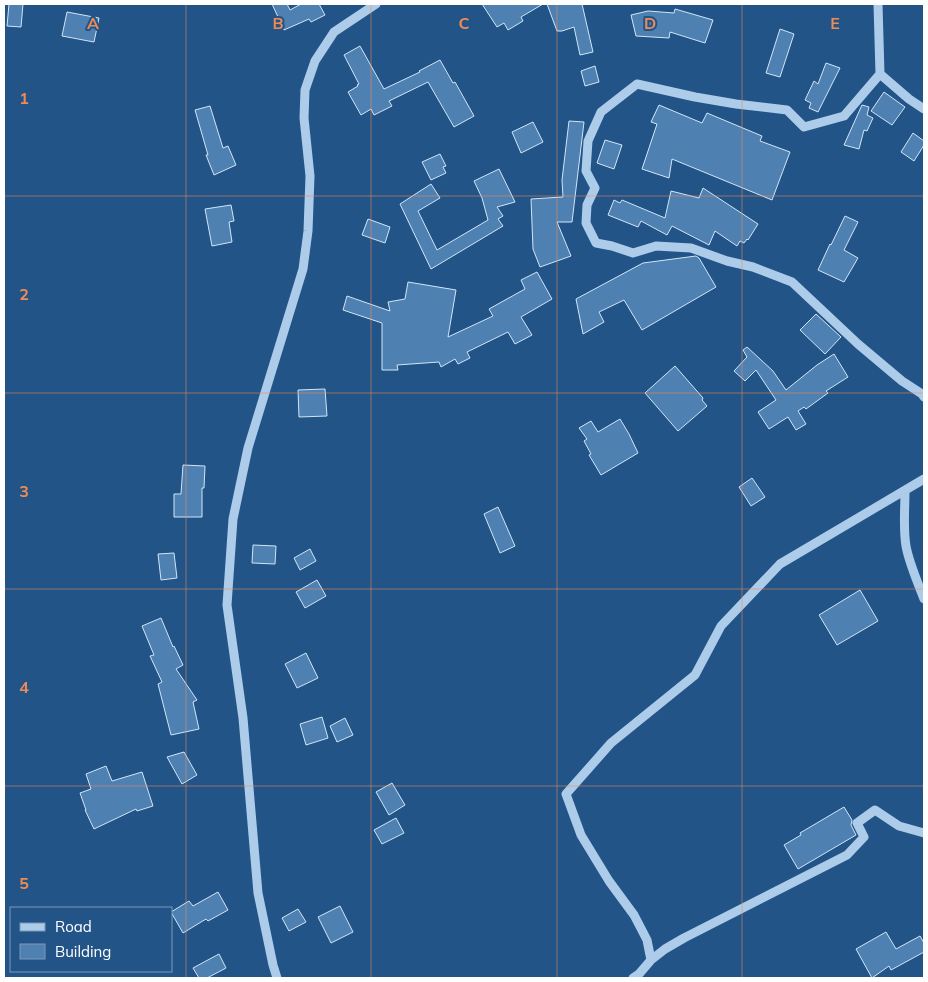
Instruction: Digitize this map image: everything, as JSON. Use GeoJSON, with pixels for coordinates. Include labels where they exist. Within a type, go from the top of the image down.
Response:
{"type":"FeatureCollection","features":[{"type":"Feature","properties":{"kind":"street"},"geometry":{"type":"LineString","coordinates":[[277,978],[258,893],[243,718],[227,605],[234,519],[248,448],[303,269],[308,231],[310,176],[304,118],[305,90],[315,62],[334,32],[376,4]]}},
{"type":"Feature","properties":{"kind":"street"},"geometry":{"type":"LineString","coordinates":[[878,4],[880,74],[844,116],[804,128],[787,110],[695,97],[636,84],[601,112],[588,141],[586,170],[595,188],[587,204],[586,223],[596,243],[632,253],[656,246],[691,248],[727,262],[752,266],[792,282],[858,344],[924,397]]}},
{"type":"Feature","properties":{"kind":"street"},"geometry":{"type":"LineString","coordinates":[[880,74],[909,99],[924,109]]}},
{"type":"Feature","properties":{"kind":"street"},"geometry":{"type":"LineString","coordinates":[[651,960],[647,940],[634,915],[609,881],[581,834],[566,794],[611,743],[695,675],[721,626],[780,564],[924,479]]}},
{"type":"Feature","properties":{"kind":"street"},"geometry":{"type":"LineString","coordinates":[[906,491],[906,547],[924,599]]}},
{"type":"Feature","properties":{"kind":"street"},"geometry":{"type":"LineString","coordinates":[[633,978],[665,949],[684,938],[847,855],[864,837],[856,823],[874,810],[899,826],[924,833]]}},
{"type":"Feature","properties":{"kind":"building"},"geometry":{"type":"Polygon","coordinates":[[[9,4],[23,4],[21,27],[7,26],[9,4]]]}},
{"type":"Feature","properties":{"kind":"building"},"geometry":{"type":"Polygon","coordinates":[[[272,4],[287,4],[290,10],[301,4],[319,4],[325,15],[311,22],[309,19],[284,30],[272,4]]]}},
{"type":"Feature","properties":{"kind":"building"},"geometry":{"type":"Polygon","coordinates":[[[482,4],[543,4],[521,17],[523,21],[508,30],[504,23],[497,27],[482,4]]]}},
{"type":"Feature","properties":{"kind":"building"},"geometry":{"type":"Polygon","coordinates":[[[547,4],[582,4],[593,52],[580,55],[574,27],[557,31],[547,4]]]}},
{"type":"Feature","properties":{"kind":"building"},"geometry":{"type":"Polygon","coordinates":[[[675,9],[713,20],[705,43],[670,32],[669,38],[636,36],[631,15],[648,11],[674,13],[675,9]]]}},
{"type":"Feature","properties":{"kind":"building"},"geometry":{"type":"Polygon","coordinates":[[[67,12],[99,18],[94,42],[62,36],[67,12]]]}},
{"type":"Feature","properties":{"kind":"building"},"geometry":{"type":"Polygon","coordinates":[[[780,29],[794,34],[780,77],[766,73],[780,29]]]}},
{"type":"Feature","properties":{"kind":"building"},"geometry":{"type":"Polygon","coordinates":[[[360,46],[384,89],[440,60],[474,116],[454,127],[428,82],[389,101],[392,106],[374,115],[371,109],[361,115],[348,92],[359,84],[344,55],[360,46]]]}},
{"type":"Feature","properties":{"kind":"building"},"geometry":{"type":"Polygon","coordinates":[[[826,63],[840,68],[818,112],[809,108],[811,103],[805,100],[814,81],[818,84],[826,63]]]}},
{"type":"Feature","properties":{"kind":"building"},"geometry":{"type":"Polygon","coordinates":[[[595,66],[599,82],[585,86],[581,71],[595,66]]]}},
{"type":"Feature","properties":{"kind":"building"},"geometry":{"type":"Polygon","coordinates":[[[884,92],[905,107],[892,125],[871,111],[884,92]]]}},
{"type":"Feature","properties":{"kind":"building"},"geometry":{"type":"Polygon","coordinates":[[[659,105],[702,123],[707,113],[762,136],[760,141],[790,152],[772,200],[672,159],[669,178],[642,169],[657,124],[651,122],[659,105]]]}},
{"type":"Feature","properties":{"kind":"building"},"geometry":{"type":"Polygon","coordinates":[[[862,105],[869,107],[867,115],[873,118],[867,131],[864,130],[859,149],[844,145],[862,105]]]}},
{"type":"Feature","properties":{"kind":"building"},"geometry":{"type":"Polygon","coordinates":[[[210,106],[223,148],[228,146],[236,165],[214,175],[206,155],[208,155],[195,110],[210,106]]]}},
{"type":"Feature","properties":{"kind":"building"},"geometry":{"type":"Polygon","coordinates":[[[569,121],[584,122],[572,222],[557,222],[571,256],[540,267],[533,249],[531,199],[563,197],[562,180],[569,121]]]}},
{"type":"Feature","properties":{"kind":"building"},"geometry":{"type":"Polygon","coordinates":[[[533,122],[543,142],[521,153],[512,132],[533,122]]]}},
{"type":"Feature","properties":{"kind":"building"},"geometry":{"type":"Polygon","coordinates":[[[913,133],[924,141],[924,145],[914,161],[901,152],[913,133]]]}},
{"type":"Feature","properties":{"kind":"building"},"geometry":{"type":"Polygon","coordinates":[[[605,140],[622,145],[614,169],[597,163],[605,140]]]}},
{"type":"Feature","properties":{"kind":"building"},"geometry":{"type":"Polygon","coordinates":[[[440,154],[446,166],[443,167],[446,173],[431,180],[422,162],[440,154]]]}},
{"type":"Feature","properties":{"kind":"building"},"geometry":{"type":"Polygon","coordinates":[[[499,169],[515,202],[497,207],[503,216],[498,219],[503,226],[431,269],[400,204],[431,184],[440,198],[418,211],[437,250],[488,220],[482,198],[474,181],[499,169]]]}},
{"type":"Feature","properties":{"kind":"building"},"geometry":{"type":"Polygon","coordinates":[[[703,188],[758,224],[748,240],[744,243],[740,241],[737,246],[715,231],[709,245],[672,226],[667,235],[641,221],[638,227],[608,215],[614,200],[620,203],[622,200],[665,218],[671,191],[699,198],[703,188]]]}},
{"type":"Feature","properties":{"kind":"building"},"geometry":{"type":"Polygon","coordinates":[[[231,205],[234,221],[229,222],[232,242],[212,246],[205,209],[231,205]]]}},
{"type":"Feature","properties":{"kind":"building"},"geometry":{"type":"Polygon","coordinates":[[[845,216],[858,222],[844,250],[858,258],[844,282],[818,270],[845,216]]]}},
{"type":"Feature","properties":{"kind":"building"},"geometry":{"type":"Polygon","coordinates":[[[368,219],[390,227],[385,243],[362,235],[368,219]]]}},
{"type":"Feature","properties":{"kind":"building"},"geometry":{"type":"Polygon","coordinates":[[[696,256],[716,287],[642,330],[624,300],[599,312],[604,322],[583,334],[576,299],[643,263],[696,256]]]}},
{"type":"Feature","properties":{"kind":"building"},"geometry":{"type":"Polygon","coordinates":[[[537,272],[552,299],[521,317],[532,335],[515,344],[508,332],[467,352],[470,358],[458,364],[455,359],[441,367],[439,362],[397,365],[398,370],[382,370],[382,323],[343,310],[347,296],[390,311],[388,302],[405,299],[408,282],[456,290],[448,337],[493,316],[489,309],[525,289],[521,280],[537,272]]]}},
{"type":"Feature","properties":{"kind":"building"},"geometry":{"type":"Polygon","coordinates":[[[816,314],[841,337],[825,354],[800,330],[816,314]]]}},
{"type":"Feature","properties":{"kind":"building"},"geometry":{"type":"Polygon","coordinates":[[[747,347],[773,371],[786,390],[834,354],[848,377],[826,391],[828,393],[806,409],[804,407],[798,411],[806,424],[796,430],[788,417],[769,429],[758,412],[776,400],[756,370],[745,381],[734,371],[747,357],[743,350],[747,347]]]}},
{"type":"Feature","properties":{"kind":"building"},"geometry":{"type":"Polygon","coordinates":[[[675,366],[703,398],[702,400],[707,406],[678,431],[645,393],[675,366]]]}},
{"type":"Feature","properties":{"kind":"building"},"geometry":{"type":"Polygon","coordinates":[[[325,389],[327,416],[299,417],[298,390],[325,389]]]}},
{"type":"Feature","properties":{"kind":"building"},"geometry":{"type":"Polygon","coordinates":[[[620,419],[638,453],[601,475],[589,455],[591,454],[584,441],[587,439],[579,428],[591,421],[598,432],[620,419]]]}},
{"type":"Feature","properties":{"kind":"building"},"geometry":{"type":"Polygon","coordinates":[[[183,465],[205,466],[204,488],[202,488],[202,517],[174,517],[174,494],[181,494],[183,465]]]}},
{"type":"Feature","properties":{"kind":"building"},"geometry":{"type":"Polygon","coordinates":[[[752,478],[765,497],[751,506],[739,487],[752,478]]]}},
{"type":"Feature","properties":{"kind":"building"},"geometry":{"type":"Polygon","coordinates":[[[498,507],[515,546],[500,553],[484,514],[498,507]]]}},
{"type":"Feature","properties":{"kind":"building"},"geometry":{"type":"Polygon","coordinates":[[[253,545],[276,546],[275,564],[252,563],[253,545]]]}},
{"type":"Feature","properties":{"kind":"building"},"geometry":{"type":"Polygon","coordinates":[[[310,549],[316,561],[300,570],[294,558],[310,549]]]}},
{"type":"Feature","properties":{"kind":"building"},"geometry":{"type":"Polygon","coordinates":[[[174,553],[177,578],[161,580],[158,554],[174,553]]]}},
{"type":"Feature","properties":{"kind":"building"},"geometry":{"type":"Polygon","coordinates":[[[317,580],[326,596],[305,608],[296,592],[317,580]]]}},
{"type":"Feature","properties":{"kind":"building"},"geometry":{"type":"Polygon","coordinates":[[[860,590],[878,621],[837,645],[819,615],[860,590]]]}},
{"type":"Feature","properties":{"kind":"building"},"geometry":{"type":"Polygon","coordinates":[[[161,618],[183,665],[176,669],[197,700],[193,702],[199,729],[171,735],[158,684],[162,682],[150,656],[154,655],[142,626],[161,618]]]}},
{"type":"Feature","properties":{"kind":"building"},"geometry":{"type":"Polygon","coordinates":[[[306,653],[318,678],[297,688],[285,664],[306,653]]]}},
{"type":"Feature","properties":{"kind":"building"},"geometry":{"type":"Polygon","coordinates":[[[322,717],[328,738],[306,745],[300,724],[322,717]]]}},
{"type":"Feature","properties":{"kind":"building"},"geometry":{"type":"Polygon","coordinates":[[[345,718],[353,735],[337,742],[330,726],[345,718]]]}},
{"type":"Feature","properties":{"kind":"building"},"geometry":{"type":"Polygon","coordinates":[[[184,752],[197,775],[182,784],[167,757],[184,752]]]}},
{"type":"Feature","properties":{"kind":"building"},"geometry":{"type":"Polygon","coordinates":[[[106,766],[112,781],[142,772],[153,806],[137,811],[136,809],[94,829],[85,810],[80,793],[91,789],[86,774],[106,766]]]}},
{"type":"Feature","properties":{"kind":"building"},"geometry":{"type":"Polygon","coordinates":[[[392,783],[405,805],[389,815],[376,792],[392,783]]]}},
{"type":"Feature","properties":{"kind":"building"},"geometry":{"type":"Polygon","coordinates":[[[844,807],[852,820],[851,825],[856,835],[798,869],[784,845],[801,835],[800,833],[844,807]]]}},
{"type":"Feature","properties":{"kind":"building"},"geometry":{"type":"Polygon","coordinates":[[[396,818],[404,833],[382,844],[374,830],[396,818]]]}},
{"type":"Feature","properties":{"kind":"building"},"geometry":{"type":"Polygon","coordinates":[[[218,892],[228,910],[208,921],[206,919],[183,933],[172,911],[189,901],[193,906],[218,892]]]}},
{"type":"Feature","properties":{"kind":"building"},"geometry":{"type":"Polygon","coordinates":[[[340,906],[353,932],[331,943],[318,917],[340,906]]]}},
{"type":"Feature","properties":{"kind":"building"},"geometry":{"type":"Polygon","coordinates":[[[298,909],[306,922],[289,931],[282,918],[298,909]]]}},
{"type":"Feature","properties":{"kind":"building"},"geometry":{"type":"Polygon","coordinates":[[[886,932],[896,949],[920,936],[924,943],[924,952],[891,970],[889,966],[872,978],[856,949],[886,932]]]}},
{"type":"Feature","properties":{"kind":"building"},"geometry":{"type":"Polygon","coordinates":[[[219,954],[226,968],[207,978],[199,978],[193,968],[219,954]]]}}]}
